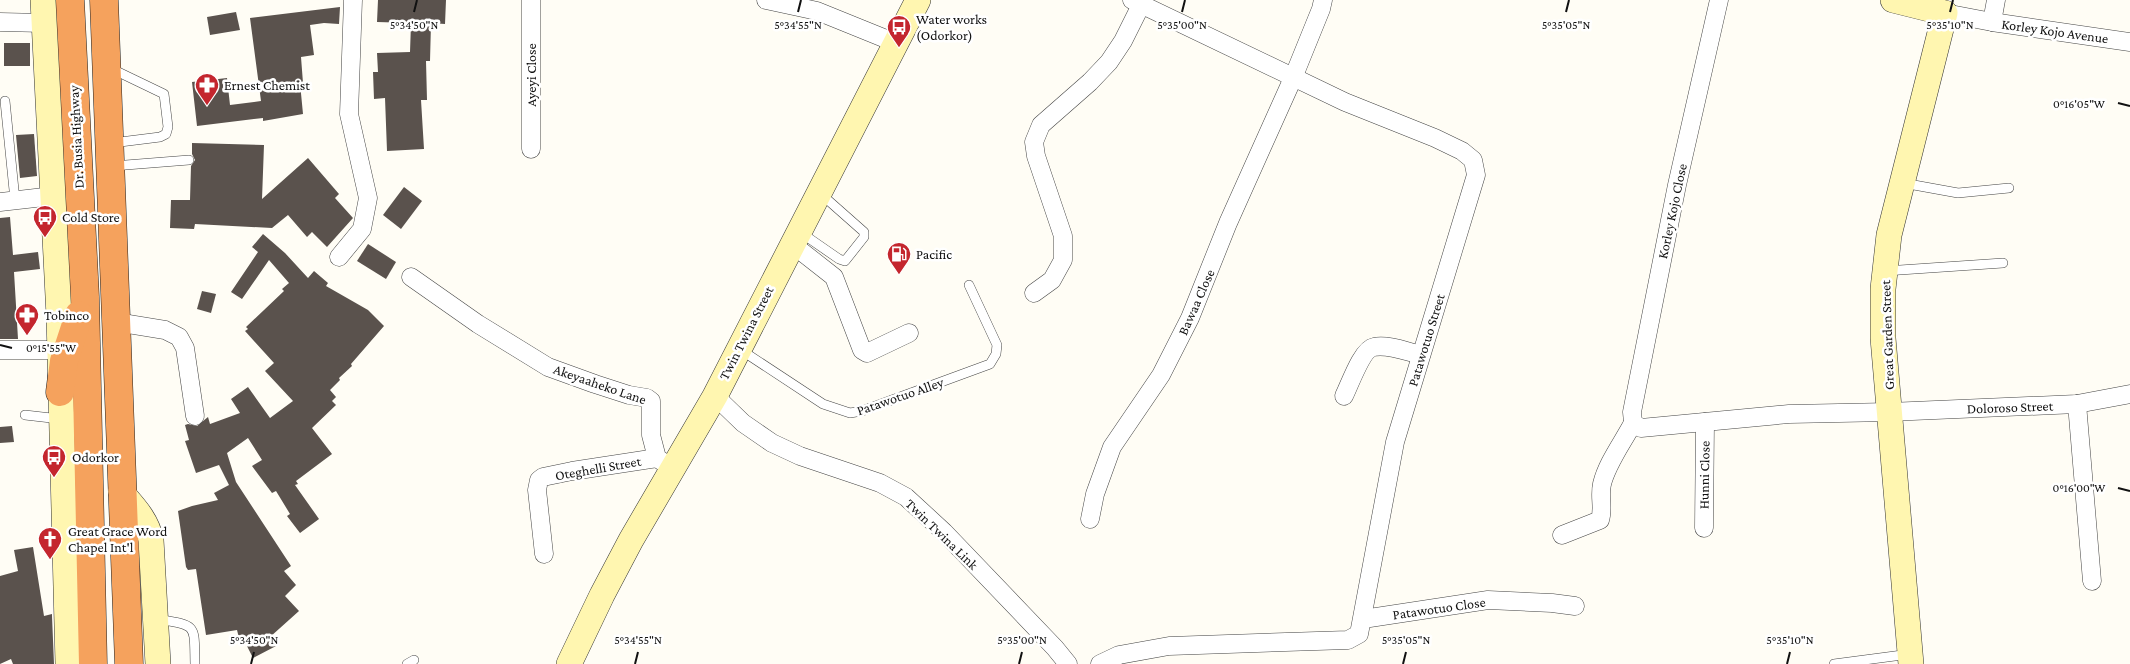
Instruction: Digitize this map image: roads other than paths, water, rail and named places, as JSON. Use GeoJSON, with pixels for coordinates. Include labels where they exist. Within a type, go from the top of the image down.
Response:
{"type":"FeatureCollection","features":[{"type":"Feature","properties":{"kind":"highway","name":"Dr. Busia Highway"},"geometry":{"type":"LineString","coordinates":[[70,0],[85,297],[93,664]]}},
{"type":"Feature","properties":{"kind":"highway"},"geometry":{"type":"LineString","coordinates":[[104,0],[121,492],[129,664]]}},
{"type":"Feature","properties":{"kind":"highway"},"geometry":{"type":"LineString","coordinates":[[60,392],[64,361],[64,334],[85,297]]}},
{"type":"Feature","properties":{"kind":"highway"},"geometry":{"type":"LineString","coordinates":[[64,334],[87,359]]}},
{"type":"Feature","properties":{"kind":"highway"},"geometry":{"type":"LineString","coordinates":[[92,626],[113,664]]}},
{"type":"Feature","properties":{"kind":"street"},"geometry":{"type":"LineString","coordinates":[[339,257],[362,229],[368,198],[349,114],[353,0]]}},
{"type":"Feature","properties":{"kind":"street","name":"Ayeyi Close"},"geometry":{"type":"LineString","coordinates":[[531,0],[531,150]]}},
{"type":"Feature","properties":{"kind":"street"},"geometry":{"type":"LineString","coordinates":[[766,0],[817,11],[896,43]]}},
{"type":"Feature","properties":{"kind":"street","name":"Twin Twina Street"},"geometry":{"type":"LineString","coordinates":[[570,664],[664,463],[714,396],[918,0]]}},
{"type":"Feature","properties":{"kind":"street","name":"Bawaa Close"},"geometry":{"type":"LineString","coordinates":[[1090,519],[1100,478],[1112,447],[1162,375],[1190,318],[1228,223],[1294,78],[1322,9],[1323,0]]}},
{"type":"Feature","properties":{"kind":"street","name":"Korley Kojo Close"},"geometry":{"type":"LineString","coordinates":[[1562,535],[1600,520],[1603,510],[1600,498],[1602,483],[1633,423],[1632,412],[1677,185],[1719,0]]}},
{"type":"Feature","properties":{"kind":"street","name":"Korley Kojo Avenue"},"geometry":{"type":"LineString","coordinates":[[1893,0],[1940,8],[1992,22],[2130,42]]}},
{"type":"Feature","properties":{"kind":"street"},"geometry":{"type":"LineString","coordinates":[[1992,22],[1996,0]]}},
{"type":"Feature","properties":{"kind":"street"},"geometry":{"type":"LineString","coordinates":[[1034,293],[1052,280],[1063,260],[1063,236],[1036,156],[1034,142],[1041,125],[1090,82],[1109,62],[1123,41],[1136,2]]}},
{"type":"Feature","properties":{"kind":"street","name":"Patawotuo Street"},"geometry":{"type":"LineString","coordinates":[[1100,664],[1119,655],[1169,646],[1348,640],[1359,634],[1395,442],[1476,175],[1473,160],[1462,151],[1435,138],[1345,102],[1136,2]]}},
{"type":"Feature","properties":{"kind":"street","name":"Great Garden Street"},"geometry":{"type":"LineString","coordinates":[[1911,659],[1889,412],[1883,289],[1889,234],[1940,8]]}},
{"type":"Feature","properties":{"kind":"street"},"geometry":{"type":"LineString","coordinates":[[0,22],[44,11],[53,196],[64,334],[0,350]]}},
{"type":"Feature","properties":{"kind":"street"},"geometry":{"type":"LineString","coordinates":[[7,201],[53,196]]}},
{"type":"Feature","properties":{"kind":"street"},"geometry":{"type":"LineString","coordinates":[[795,237],[834,277],[862,350],[867,354],[909,333]]}},
{"type":"Feature","properties":{"kind":"street","name":"Akeyaaheko Lane"},"geometry":{"type":"LineString","coordinates":[[411,276],[478,324],[548,367],[595,384],[652,401],[651,435],[664,463]]}},
{"type":"Feature","properties":{"kind":"street"},"geometry":{"type":"LineString","coordinates":[[116,322],[165,330],[179,337],[185,348],[194,416]]}},
{"type":"Feature","properties":{"kind":"street"},"geometry":{"type":"LineString","coordinates":[[1344,396],[1366,351],[1374,347],[1385,347],[1421,355]]}},
{"type":"Feature","properties":{"kind":"street"},"geometry":{"type":"LineString","coordinates":[[60,392],[68,664]]}},
{"type":"Feature","properties":{"kind":"street","name":"Doloroso Street"},"geometry":{"type":"LineString","coordinates":[[1889,412],[2077,404],[2130,394]]}},
{"type":"Feature","properties":{"kind":"street","name":"Twin Twina Link"},"geometry":{"type":"LineString","coordinates":[[714,396],[743,423],[772,443],[800,456],[880,483],[906,497],[950,539],[1056,648],[1068,664]]}},
{"type":"Feature","properties":{"kind":"street"},"geometry":{"type":"LineString","coordinates":[[2077,404],[2092,581]]}},
{"type":"Feature","properties":{"kind":"street"},"geometry":{"type":"LineString","coordinates":[[1633,423],[1641,428],[1789,414],[1889,412]]}},
{"type":"Feature","properties":{"kind":"street","name":"Hunni Close"},"geometry":{"type":"LineString","coordinates":[[1704,528],[1705,422]]}},
{"type":"Feature","properties":{"kind":"street","name":"Oteghelli Street"},"geometry":{"type":"LineString","coordinates":[[544,554],[537,490],[539,480],[572,471],[664,463]]}},
{"type":"Feature","properties":{"kind":"street"},"geometry":{"type":"LineString","coordinates":[[121,492],[149,529],[158,664]]}},
{"type":"Feature","properties":{"kind":"street","name":"Patawotuo Close"},"geometry":{"type":"LineString","coordinates":[[1363,619],[1488,600],[1575,606]]}},
{"type":"Feature","properties":{"kind":"lane"},"geometry":{"type":"LineString","coordinates":[[107,66],[164,94],[168,127],[166,134],[160,137],[110,155]]}},
{"type":"Feature","properties":{"kind":"lane"},"geometry":{"type":"LineString","coordinates":[[5,101],[7,201]]}},
{"type":"Feature","properties":{"kind":"lane"},"geometry":{"type":"LineString","coordinates":[[110,155],[189,160]]}},
{"type":"Feature","properties":{"kind":"lane"},"geometry":{"type":"LineString","coordinates":[[1902,183],[1958,193],[2009,188]]}},
{"type":"Feature","properties":{"kind":"lane"},"geometry":{"type":"LineString","coordinates":[[795,237],[845,261],[864,237],[864,232],[819,192]]}},
{"type":"Feature","properties":{"kind":"lane"},"geometry":{"type":"LineString","coordinates":[[1885,271],[2003,263]]}},
{"type":"Feature","properties":{"kind":"lane","name":"Patawotuo Alley"},"geometry":{"type":"LineString","coordinates":[[739,348],[823,404],[850,413],[862,411],[990,364],[996,354],[998,345],[969,285]]}},
{"type":"Feature","properties":{"kind":"lane"},"geometry":{"type":"LineString","coordinates":[[25,415],[60,419]]}},
{"type":"Feature","properties":{"kind":"lane"},"geometry":{"type":"LineString","coordinates":[[156,618],[187,624],[192,628],[195,664]]}},
{"type":"Feature","properties":{"kind":"lane"},"geometry":{"type":"LineString","coordinates":[[1834,664],[1911,659]]}},
{"type":"Feature","properties":{"kind":"place","name":"Water works (Odorkor)"},"geometry":{"type":"Point","coordinates":[899,48]}},
{"type":"Feature","properties":{"kind":"place","name":"Ernest Chemist"},"geometry":{"type":"Point","coordinates":[207,106]}},
{"type":"Feature","properties":{"kind":"place","name":"Cold Store"},"geometry":{"type":"Point","coordinates":[45,238]}},
{"type":"Feature","properties":{"kind":"place","name":"Pacific"},"geometry":{"type":"Point","coordinates":[899,275]}},
{"type":"Feature","properties":{"kind":"place","name":"Tobinco"},"geometry":{"type":"Point","coordinates":[27,336]}},
{"type":"Feature","properties":{"kind":"place","name":"Odorkor"},"geometry":{"type":"Point","coordinates":[54,478]}},
{"type":"Feature","properties":{"kind":"place","name":"Great Grace Word Chapel Int'l"},"geometry":{"type":"Point","coordinates":[50,560]}}]}
